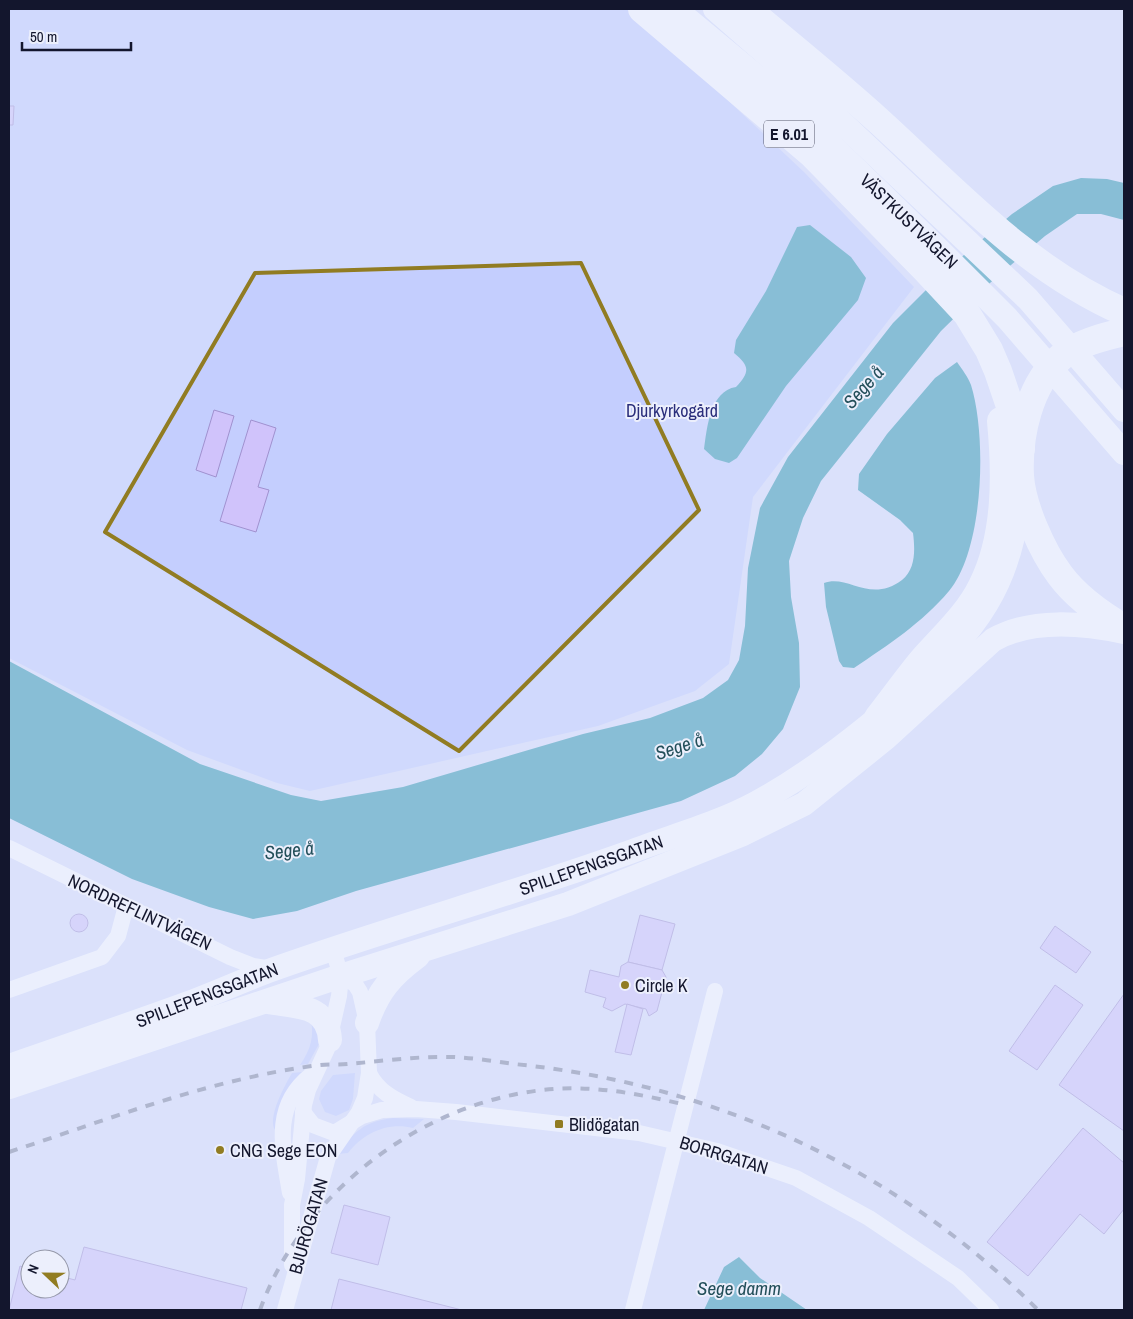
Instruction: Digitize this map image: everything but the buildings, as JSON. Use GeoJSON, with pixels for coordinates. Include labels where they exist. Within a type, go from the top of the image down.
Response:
{"type":"FeatureCollection","features":[{"type":"Feature","properties":{"kind":"highway","name":"E 6.01"},"geometry":{"type":"LineString","coordinates":[[642,9],[811,153],[926,268],[967,314],[989,350],[1007,396],[1021,450]]}},
{"type":"Feature","properties":{"kind":"highway"},"geometry":{"type":"LineString","coordinates":[[747,9],[878,120],[986,220],[1032,259],[1058,278],[1124,312]]}},
{"type":"Feature","properties":{"kind":"highway"},"geometry":{"type":"LineString","coordinates":[[1124,332],[1088,342],[1061,357],[1045,376],[1032,402],[1021,450],[1020,478],[1038,535],[1061,576],[1082,600],[1124,628]]}},
{"type":"Feature","properties":{"kind":"highway"},"geometry":{"type":"LineString","coordinates":[[878,718],[922,661],[960,618],[982,586],[995,549],[1003,501],[1004,453],[999,406],[989,350]]}},
{"type":"Feature","properties":{"kind":"street","name":"VÄSTKUSTVÄGEN"},"geometry":{"type":"LineString","coordinates":[[675,9],[786,101],[1007,318],[1124,453]]}},
{"type":"Feature","properties":{"kind":"street","name":"VÄSTKUSTVÄGEN"},"geometry":{"type":"LineString","coordinates":[[715,9],[801,84],[1028,299],[1124,410]]}},
{"type":"Feature","properties":{"kind":"street","name":"SPILLEPENGSGATAN"},"geometry":{"type":"LineString","coordinates":[[9,1066],[186,1004],[274,969],[590,867],[685,834],[754,804],[802,776],[878,718],[936,667],[976,623],[1002,578],[1019,500],[1020,478]]}},
{"type":"Feature","properties":{"kind":"street","name":"SPILLEPENGSGATAN"},"geometry":{"type":"LineString","coordinates":[[9,1087],[341,976],[568,904],[734,838],[804,804],[886,738],[993,640],[1010,630],[1061,624],[1124,632]]}},
{"type":"Feature","properties":{"kind":"street","name":"NORDREFLINTVÄGEN"},"geometry":{"type":"LineString","coordinates":[[9,848],[253,966],[274,969]]}},
{"type":"Feature","properties":{"kind":"street"},"geometry":{"type":"LineString","coordinates":[[9,990],[102,957],[118,936],[126,906]]}},
{"type":"Feature","properties":{"kind":"street"},"geometry":{"type":"LineString","coordinates":[[367,1023],[380,992],[394,974],[431,947]]}},
{"type":"Feature","properties":{"kind":"street","name":"BJURÖGATAN"},"geometry":{"type":"LineString","coordinates":[[291,1288],[292,1205],[297,1179],[303,1112],[308,1090],[319,1069],[330,1040],[341,976],[333,950]]}},
{"type":"Feature","properties":{"kind":"street","name":"BJURÖGATAN"},"geometry":{"type":"LineString","coordinates":[[285,1310],[328,1157],[350,1126],[365,1098],[369,1073],[367,1023],[360,992],[355,984],[341,976]]}},
{"type":"Feature","properties":{"kind":"street"},"geometry":{"type":"LineString","coordinates":[[633,1310],[715,991]]}},
{"type":"Feature","properties":{"kind":"street"},"geometry":{"type":"LineString","coordinates":[[266,1002],[310,1008],[324,1018],[330,1028],[330,1040]]}},
{"type":"Feature","properties":{"kind":"street","name":"BJURÖGATAN"},"geometry":{"type":"LineString","coordinates":[[292,1205],[283,1153],[283,1125],[293,1092],[319,1069]]}},
{"type":"Feature","properties":{"kind":"street","name":"BORRGATAN"},"geometry":{"type":"LineString","coordinates":[[369,1073],[374,1083],[392,1099],[416,1109]]}},
{"type":"Feature","properties":{"kind":"street","name":"BORRGATAN"},"geometry":{"type":"LineString","coordinates":[[303,1112],[313,1125],[325,1131],[334,1132],[350,1126],[362,1116],[382,1110],[416,1109],[638,1133],[677,1140],[768,1168],[796,1178],[825,1192],[869,1218],[958,1278],[991,1310]]}},
{"type":"Feature","properties":{"kind":"highlighted area"},"geometry":{"type":"Polygon","coordinates":[[[581,263],[699,510],[459,751],[105,532],[255,273],[581,263]]]}},
{"type":"Feature","properties":{"kind":"green space","name":"Djurkyrkogård"},"geometry":{"type":"Polygon","coordinates":[[[9,9],[631,9],[804,172],[914,287],[753,497],[729,664],[695,691],[598,726],[310,791],[277,783],[187,750],[9,658],[9,9]]]}},
{"type":"Feature","properties":{"kind":"green space"},"geometry":{"type":"Polygon","coordinates":[[[311,1019],[316,1024],[320,1042],[308,1064],[300,1065],[311,1043],[311,1019]]]}},
{"type":"Feature","properties":{"kind":"green space"},"geometry":{"type":"Polygon","coordinates":[[[302,1072],[290,1086],[275,1130],[273,1117],[281,1093],[292,1073],[302,1072]]]}},
{"type":"Feature","properties":{"kind":"green space"},"geometry":{"type":"Polygon","coordinates":[[[355,1073],[353,1099],[349,1110],[336,1116],[325,1112],[319,1099],[321,1091],[333,1075],[355,1073]]]}},
{"type":"Feature","properties":{"kind":"green space"},"geometry":{"type":"Polygon","coordinates":[[[393,1118],[424,1119],[413,1128],[394,1127],[377,1131],[361,1140],[348,1153],[337,1154],[360,1129],[374,1122],[393,1118]]]}},
{"type":"Feature","properties":{"kind":"water","name":"Sege å"},"geometry":{"type":"Polygon","coordinates":[[[1081,178],[1107,179],[1124,183],[1124,220],[1101,214],[1077,214],[1045,236],[990,283],[941,331],[821,481],[803,518],[789,561],[791,597],[799,643],[800,687],[783,729],[762,754],[735,776],[681,801],[356,891],[297,911],[253,919],[209,907],[132,879],[9,818],[9,661],[200,764],[291,795],[321,801],[403,787],[583,734],[650,718],[703,698],[728,680],[739,660],[745,626],[748,568],[760,508],[788,457],[893,323],[944,272],[1012,214],[1053,186],[1081,178]]]}},
{"type":"Feature","properties":{"kind":"water"},"geometry":{"type":"Polygon","coordinates":[[[810,225],[851,257],[866,278],[858,300],[786,386],[737,458],[729,463],[715,459],[704,449],[711,412],[720,395],[736,387],[746,373],[743,362],[734,353],[736,340],[766,291],[797,227],[810,225]]]}},
{"type":"Feature","properties":{"kind":"water"},"geometry":{"type":"Polygon","coordinates":[[[957,362],[971,385],[976,407],[980,462],[976,521],[961,572],[939,603],[916,623],[854,668],[843,667],[839,661],[826,607],[824,583],[842,582],[870,589],[890,587],[907,575],[914,558],[913,533],[900,520],[858,490],[859,474],[887,434],[935,378],[957,362]]]}},
{"type":"Feature","properties":{"kind":"water","name":"Sege damm"},"geometry":{"type":"Polygon","coordinates":[[[739,1257],[760,1278],[807,1310],[704,1310],[724,1267],[739,1257]]]}},
{"type":"Feature","properties":{"kind":"railway"},"geometry":{"type":"LineString","coordinates":[[9,1152],[124,1113],[240,1079],[320,1065],[453,1057],[588,1074],[660,1091],[730,1113],[798,1141],[863,1175],[924,1214],[983,1259],[1038,1310]]}},
{"type":"Feature","properties":{"kind":"railway"},"geometry":{"type":"LineString","coordinates":[[260,1310],[280,1266],[306,1226],[338,1190],[376,1158],[417,1131],[461,1110],[507,1096],[554,1089],[570,1088],[618,1092],[682,1104]]}},
{"type":"Feature","properties":{"kind":"place","name":"Circle K"},"geometry":{"type":"Point","coordinates":[625,985]}},
{"type":"Feature","properties":{"kind":"place","name":"Blidögatan"},"geometry":{"type":"Point","coordinates":[559,1124]}},
{"type":"Feature","properties":{"kind":"place","name":"CNG Sege EON"},"geometry":{"type":"Point","coordinates":[220,1150]}}]}
